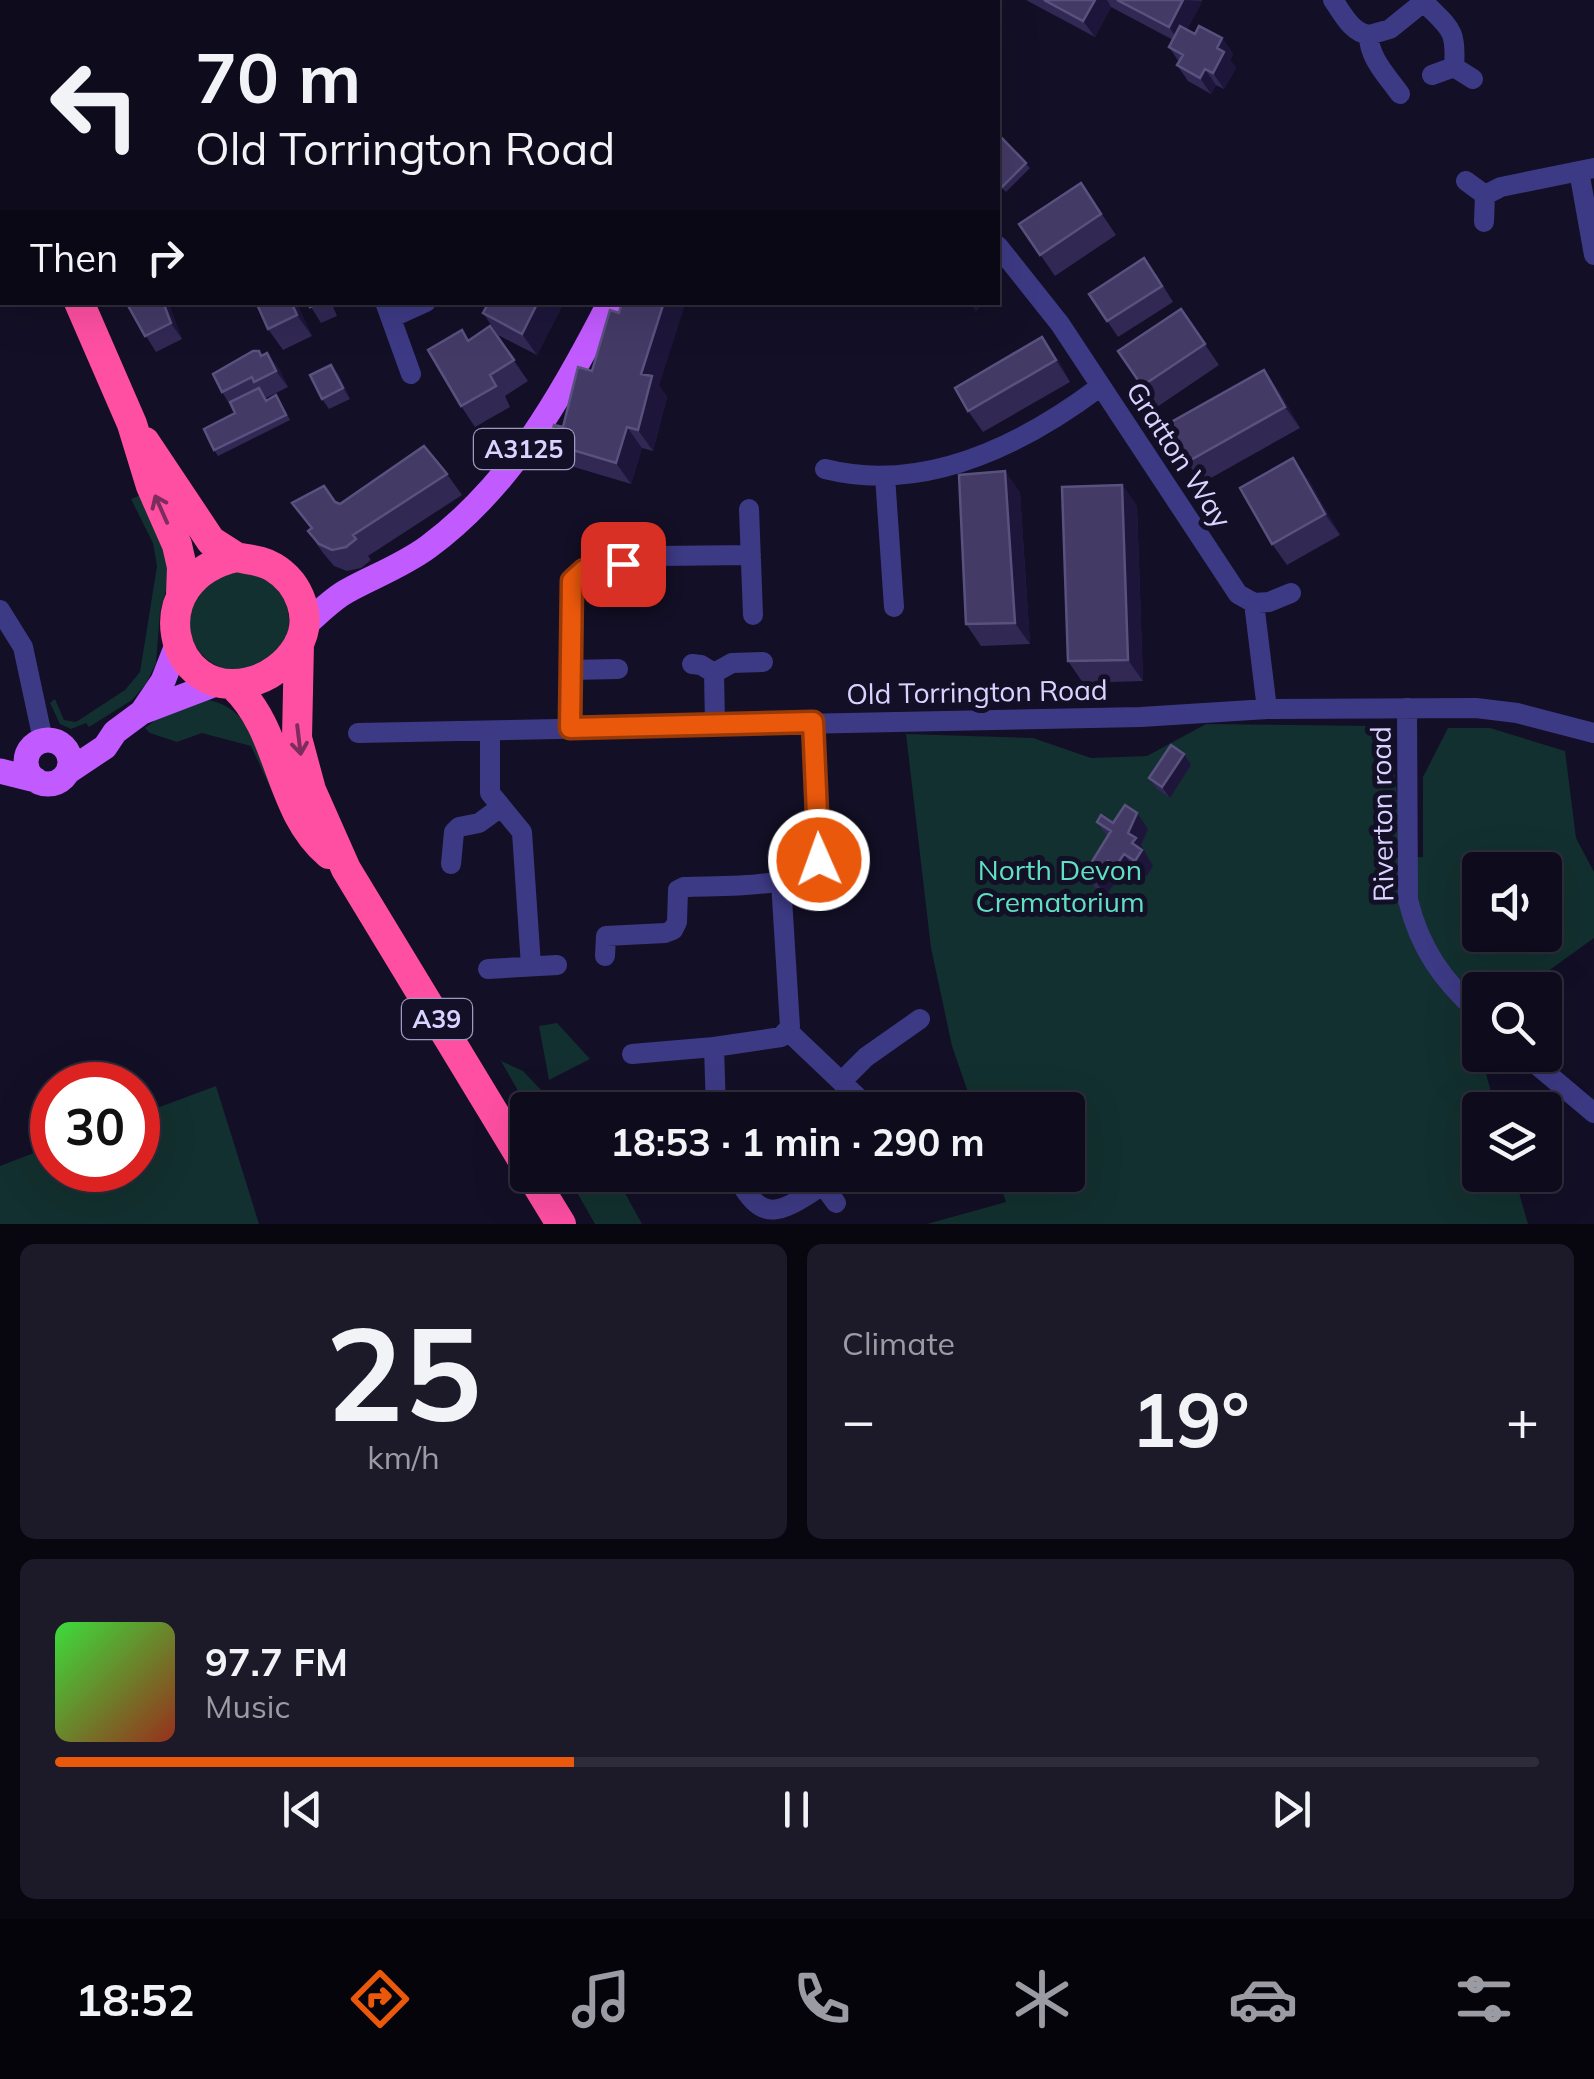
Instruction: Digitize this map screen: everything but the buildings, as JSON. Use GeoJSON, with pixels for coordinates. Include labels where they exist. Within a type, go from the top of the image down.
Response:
{"type":"FeatureCollection","features":[{"type":"Feature","properties":{"kind":"highway"},"geometry":{"type":"LineString","coordinates":[[80,305],[132,424],[150,486],[176,545],[182,567],[181,595],[174,612],[176,645],[200,673],[226,684],[258,680],[274,671],[302,634],[303,605],[291,583],[269,565],[236,558],[211,541],[132,424]]}},
{"type":"Feature","properties":{"kind":"highway"},"geometry":{"type":"LineString","coordinates":[[181,595],[208,568],[236,558]]}},
{"type":"Feature","properties":{"kind":"highway","name":"A39"},"geometry":{"type":"LineString","coordinates":[[302,634],[296,738],[310,790],[346,870],[510,1141]]}},
{"type":"Feature","properties":{"kind":"highway","name":"A39"},"geometry":{"type":"LineString","coordinates":[[226,684],[260,717],[300,816],[317,844],[346,870]]}},
{"type":"Feature","properties":{"kind":"highway","name":"A39"},"geometry":{"type":"LineString","coordinates":[[542,1192],[562,1224]]}},
{"type":"Feature","properties":{"kind":"main road","name":"A3125"},"geometry":{"type":"LineString","coordinates":[[302,634],[346,591],[382,576],[428,546],[494,487],[557,400],[608,305]]}},
{"type":"Feature","properties":{"kind":"main road"},"geometry":{"type":"LineString","coordinates":[[291,583],[322,591],[346,591]]}},
{"type":"Feature","properties":{"kind":"main road"},"geometry":{"type":"LineString","coordinates":[[0,770],[43,784],[58,782],[142,712],[163,681],[176,645]]}},
{"type":"Feature","properties":{"kind":"main road"},"geometry":{"type":"LineString","coordinates":[[142,712],[226,684]]}},
{"type":"Feature","properties":{"kind":"main road"},"geometry":{"type":"LineString","coordinates":[[0,770],[45,746],[98,732],[116,732]]}},
{"type":"Feature","properties":{"kind":"main road"},"geometry":{"type":"LineString","coordinates":[[45,746],[70,757],[69,771]]}},
{"type":"Feature","properties":{"kind":"main road"},"geometry":{"type":"LineString","coordinates":[[36,780],[27,768],[45,746]]}},
{"type":"Feature","properties":{"kind":"street"},"geometry":{"type":"LineString","coordinates":[[1333,0],[1351,26],[1369,36],[1390,29],[1425,1],[1453,33],[1454,66]]}},
{"type":"Feature","properties":{"kind":"street"},"geometry":{"type":"LineString","coordinates":[[1369,36],[1378,62],[1400,94]]}},
{"type":"Feature","properties":{"kind":"street"},"geometry":{"type":"LineString","coordinates":[[1432,76],[1454,66]]}},
{"type":"Feature","properties":{"kind":"street"},"geometry":{"type":"LineString","coordinates":[[1454,66],[1474,79]]}},
{"type":"Feature","properties":{"kind":"street"},"geometry":{"type":"LineString","coordinates":[[1485,195],[1501,187],[1586,170],[1594,252]]}},
{"type":"Feature","properties":{"kind":"street"},"geometry":{"type":"LineString","coordinates":[[1466,181],[1485,195]]}},
{"type":"Feature","properties":{"kind":"street"},"geometry":{"type":"LineString","coordinates":[[1484,222],[1485,195]]}},
{"type":"Feature","properties":{"kind":"street","name":"Gratton Way"},"geometry":{"type":"LineString","coordinates":[[1000,248],[1028,280],[1102,386],[1238,594],[1254,603]]}},
{"type":"Feature","properties":{"kind":"street"},"geometry":{"type":"LineString","coordinates":[[388,310],[410,374]]}},
{"type":"Feature","properties":{"kind":"street"},"geometry":{"type":"LineString","coordinates":[[825,469],[848,475],[884,476],[930,470],[1005,448],[1102,386]]}},
{"type":"Feature","properties":{"kind":"street"},"geometry":{"type":"LineString","coordinates":[[884,476],[894,607]]}},
{"type":"Feature","properties":{"kind":"street"},"geometry":{"type":"LineString","coordinates":[[749,509],[753,615]]}},
{"type":"Feature","properties":{"kind":"street"},"geometry":{"type":"LineString","coordinates":[[570,728],[572,581],[584,570],[668,555],[750,556]]}},
{"type":"Feature","properties":{"kind":"street"},"geometry":{"type":"LineString","coordinates":[[1267,709],[1254,603],[1291,593]]}},
{"type":"Feature","properties":{"kind":"street"},"geometry":{"type":"LineString","coordinates":[[0,610],[23,647],[45,746]]}},
{"type":"Feature","properties":{"kind":"street"},"geometry":{"type":"LineString","coordinates":[[714,673],[732,663],[762,662]]}},
{"type":"Feature","properties":{"kind":"street"},"geometry":{"type":"LineString","coordinates":[[692,664],[714,673]]}},
{"type":"Feature","properties":{"kind":"street"},"geometry":{"type":"LineString","coordinates":[[570,670],[618,669]]}},
{"type":"Feature","properties":{"kind":"street"},"geometry":{"type":"LineString","coordinates":[[714,673],[715,724]]}},
{"type":"Feature","properties":{"kind":"street","name":"Riverton road"},"geometry":{"type":"LineString","coordinates":[[1408,708],[1408,900],[1415,930],[1428,956],[1462,997]]}},
{"type":"Feature","properties":{"kind":"street","name":"Old Torrington Road"},"geometry":{"type":"LineString","coordinates":[[358,733],[1141,717],[1267,709],[1476,708],[1517,713],[1594,733]]}},
{"type":"Feature","properties":{"kind":"street"},"geometry":{"type":"LineString","coordinates":[[604,936],[673,930],[678,890],[684,887],[781,882],[814,868],[819,860],[813,722]]}},
{"type":"Feature","properties":{"kind":"street"},"geometry":{"type":"LineString","coordinates":[[490,732],[490,793],[522,832],[532,966]]}},
{"type":"Feature","properties":{"kind":"street"},"geometry":{"type":"LineString","coordinates":[[451,864],[454,832],[459,827],[479,823],[501,807]]}},
{"type":"Feature","properties":{"kind":"street"},"geometry":{"type":"LineString","coordinates":[[632,1054],[781,1037],[788,1030],[791,1020],[781,882]]}},
{"type":"Feature","properties":{"kind":"street"},"geometry":{"type":"LineString","coordinates":[[488,969],[557,965]]}},
{"type":"Feature","properties":{"kind":"street"},"geometry":{"type":"LineString","coordinates":[[843,1080],[866,1057],[920,1019]]}},
{"type":"Feature","properties":{"kind":"street"},"geometry":{"type":"LineString","coordinates":[[788,1030],[854,1092]]}},
{"type":"Feature","properties":{"kind":"street"},"geometry":{"type":"LineString","coordinates":[[714,1047],[715,1092]]}},
{"type":"Feature","properties":{"kind":"street"},"geometry":{"type":"LineString","coordinates":[[1546,1072],[1594,1112]]}},
{"type":"Feature","properties":{"kind":"street"},"geometry":{"type":"LineString","coordinates":[[745,1192],[756,1214],[765,1218],[776,1218],[806,1192]]}},
{"type":"Feature","properties":{"kind":"street"},"geometry":{"type":"LineString","coordinates":[[828,1192],[836,1203]]}},
{"type":"Feature","properties":{"kind":"green space"},"geometry":{"type":"Polygon","coordinates":[[[143,494],[165,540],[169,580],[160,612],[156,663],[146,684],[132,700],[89,727],[86,723],[71,729],[60,724],[50,703],[55,699],[64,720],[76,722],[125,690],[140,672],[157,566],[153,543],[131,499],[143,494]]]}},
{"type":"Feature","properties":{"kind":"green space"},"geometry":{"type":"Polygon","coordinates":[[[239,571],[258,575],[274,586],[285,602],[289,621],[285,640],[274,656],[258,667],[239,671],[220,667],[204,656],[193,640],[189,621],[193,602],[204,586],[220,575],[239,571]]]}},
{"type":"Feature","properties":{"kind":"green space"},"geometry":{"type":"Polygon","coordinates":[[[195,698],[230,709],[242,720],[258,748],[276,800],[251,746],[202,733],[177,742],[145,728],[178,703],[195,698]]]}},
{"type":"Feature","properties":{"kind":"green space","name":"North Devon Crematorium"},"geometry":{"type":"Polygon","coordinates":[[[1206,724],[1376,726],[1392,755],[1399,809],[1397,858],[1423,857],[1423,777],[1448,728],[1490,728],[1565,751],[1576,838],[1594,872],[1594,938],[1547,972],[1462,972],[1462,1072],[1486,1072],[1491,1092],[1462,1092],[1462,1192],[1519,1192],[1528,1224],[927,1224],[1006,1202],[1003,1192],[1085,1192],[1085,1092],[968,1092],[952,1046],[931,948],[906,734],[1033,738],[1091,758],[1147,756],[1206,724]]]}},
{"type":"Feature","properties":{"kind":"green space"},"geometry":{"type":"Polygon","coordinates":[[[557,1023],[590,1059],[549,1080],[539,1026],[557,1023]]]}},
{"type":"Feature","properties":{"kind":"green space"},"geometry":{"type":"Polygon","coordinates":[[[501,1061],[523,1071],[543,1092],[519,1092],[501,1061]]]}},
{"type":"Feature","properties":{"kind":"green space"},"geometry":{"type":"Polygon","coordinates":[[[216,1086],[259,1224],[0,1224],[0,1166],[30,1154],[30,1192],[160,1192],[160,1107],[216,1086]]]}},
{"type":"Feature","properties":{"kind":"green space"},"geometry":{"type":"Polygon","coordinates":[[[577,1192],[624,1192],[642,1224],[595,1224],[577,1192]]]}},
{"type":"Feature","properties":{"kind":"route"},"geometry":{"type":"LineString","coordinates":[[623,564],[584,570],[572,581],[570,728],[813,722],[819,860]]}}]}
